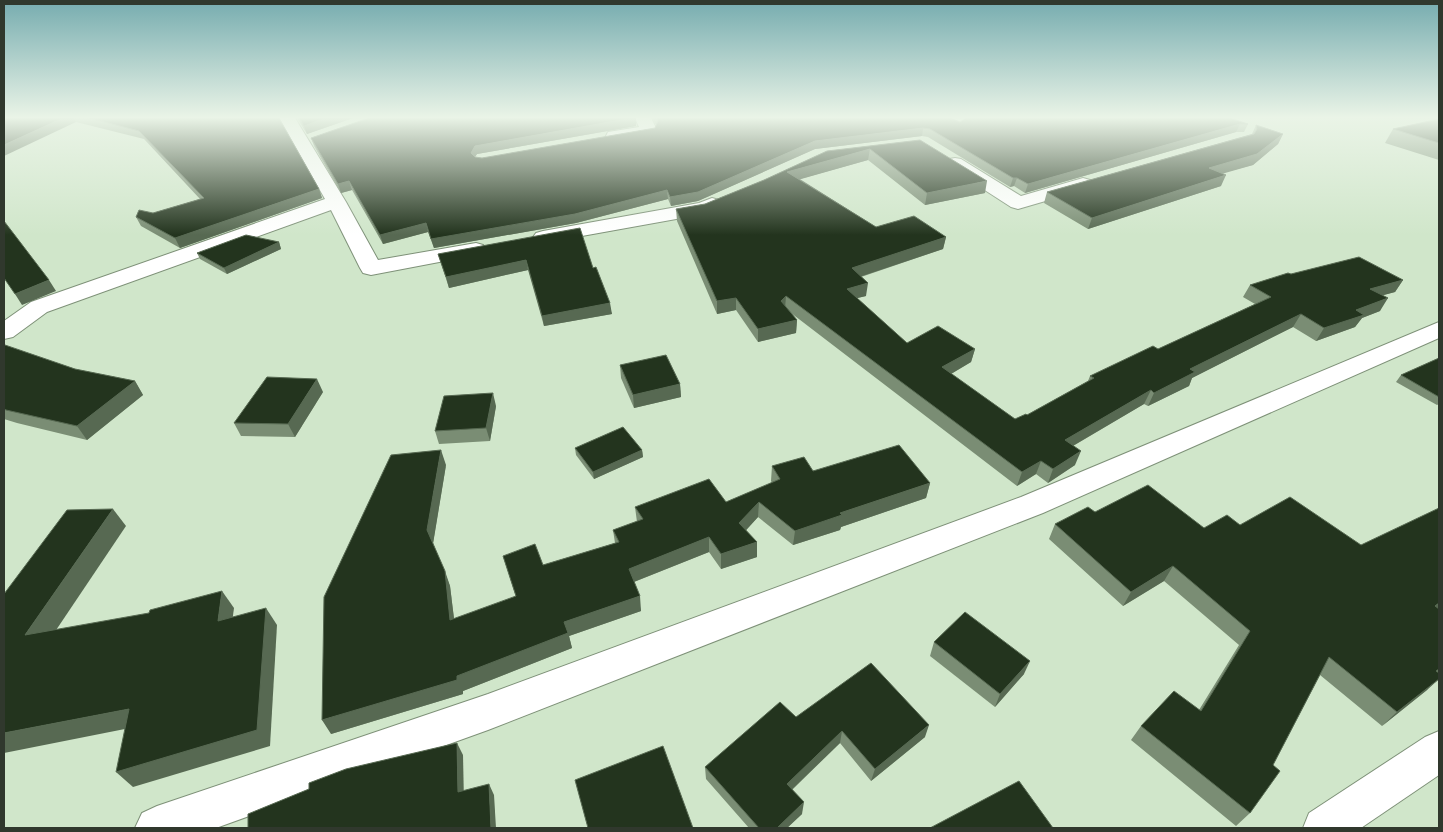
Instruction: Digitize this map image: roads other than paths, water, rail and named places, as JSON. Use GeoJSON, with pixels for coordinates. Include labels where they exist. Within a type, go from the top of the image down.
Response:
{"type":"FeatureCollection","features":[{"type":"Feature","properties":{"kind":"street"},"geometry":{"type":"LineString","coordinates":[[309,157],[371,268],[498,245]]}},
{"type":"Feature","properties":{"kind":"street"},"geometry":{"type":"LineString","coordinates":[[944,157],[1018,203],[1102,179]]}},
{"type":"Feature","properties":{"kind":"street"},"geometry":{"type":"LineString","coordinates":[[527,240],[704,208],[730,197]]}},
{"type":"Feature","properties":{"kind":"street"},"geometry":{"type":"LineString","coordinates":[[4,332],[39,307],[336,202]]}},
{"type":"Feature","properties":{"kind":"street"},"geometry":{"type":"LineString","coordinates":[[157,828],[488,712],[1032,504],[1439,330]]}},
{"type":"Feature","properties":{"kind":"street"},"geometry":{"type":"LineString","coordinates":[[1324,828],[1439,751]]}}]}
